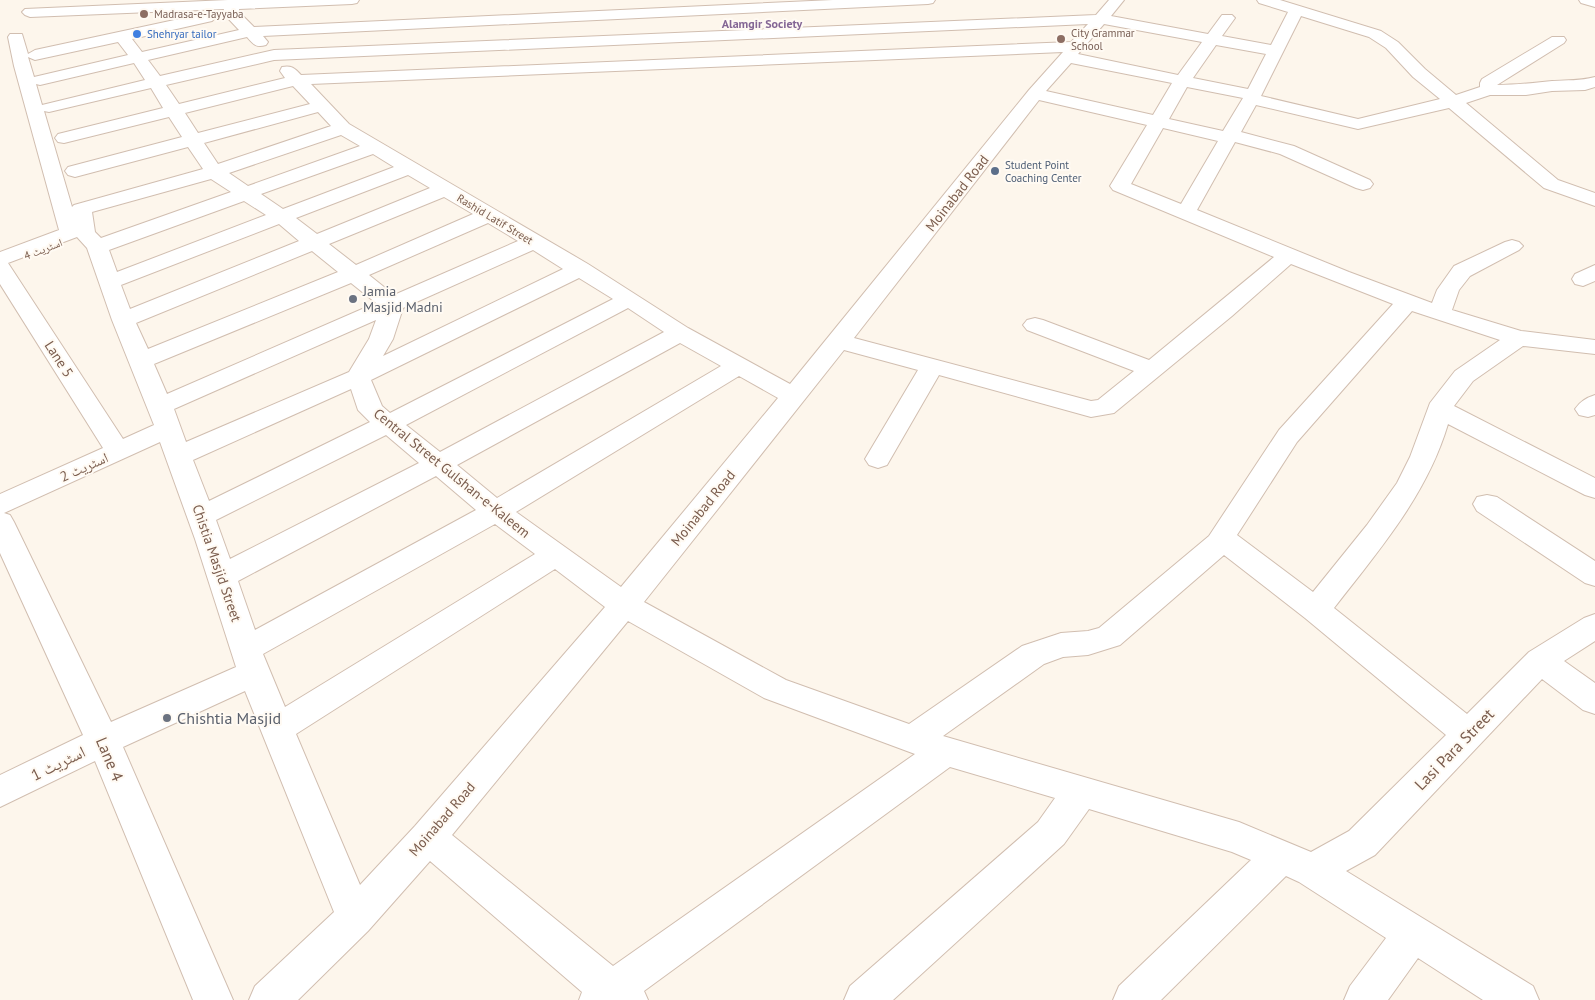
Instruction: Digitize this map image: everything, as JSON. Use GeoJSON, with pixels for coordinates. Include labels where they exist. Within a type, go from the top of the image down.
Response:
{"type":"FeatureCollection","features":[{"type":"Feature","properties":{"kind":"street"},"geometry":{"type":"LineString","coordinates":[[34,6],[218,8],[352,0]]}},
{"type":"Feature","properties":{"kind":"street"},"geometry":{"type":"LineString","coordinates":[[40,80],[250,32],[507,13],[928,0]]}},
{"type":"Feature","properties":{"kind":"street","name":"Moinabad Road"},"geometry":{"type":"LineString","coordinates":[[288,993],[428,837],[624,605],[794,397],[1035,94],[1117,0]]}},
{"type":"Feature","properties":{"kind":"street"},"geometry":{"type":"LineString","coordinates":[[1264,0],[1375,34],[1392,45],[1419,73],[1455,101],[1551,184],[1595,200]]}},
{"type":"Feature","properties":{"kind":"street"},"geometry":{"type":"LineString","coordinates":[[1586,0],[1595,3]]}},
{"type":"Feature","properties":{"kind":"street"},"geometry":{"type":"LineString","coordinates":[[35,55],[122,36],[218,8]]}},
{"type":"Feature","properties":{"kind":"street","name":"Rashid Latif Street"},"geometry":{"type":"LineString","coordinates":[[218,8],[250,32],[274,55],[343,128],[630,299],[680,333],[794,397]]}},
{"type":"Feature","properties":{"kind":"street"},"geometry":{"type":"LineString","coordinates":[[1186,212],[1252,97],[1297,10]]}},
{"type":"Feature","properties":{"kind":"street"},"geometry":{"type":"LineString","coordinates":[[498,71],[495,46],[507,13]]}},
{"type":"Feature","properties":{"kind":"street"},"geometry":{"type":"LineString","coordinates":[[1227,18],[1182,81],[1120,186],[1289,255],[1440,313],[1518,338],[1595,347]]}},
{"type":"Feature","properties":{"kind":"street"},"geometry":{"type":"LineString","coordinates":[[49,107],[274,55],[1101,19],[1276,51]]}},
{"type":"Feature","properties":{"kind":"street"},"geometry":{"type":"LineString","coordinates":[[122,36],[156,83],[214,172],[282,217],[393,305],[381,339],[358,377]]}},
{"type":"Feature","properties":{"kind":"street"},"geometry":{"type":"LineString","coordinates":[[0,259],[70,233],[22,66],[16,37]]}},
{"type":"Feature","properties":{"kind":"street"},"geometry":{"type":"LineString","coordinates":[[1488,90],[1488,83],[1558,40]]}},
{"type":"Feature","properties":{"kind":"street"},"geometry":{"type":"LineString","coordinates":[[64,138],[297,80],[498,71],[1072,52],[1358,124],[1455,101],[1488,90],[1526,90],[1552,86],[1585,85],[1595,82]]}},
{"type":"Feature","properties":{"kind":"street"},"geometry":{"type":"LineString","coordinates":[[1035,94],[1287,150],[1364,184]]}},
{"type":"Feature","properties":{"kind":"street"},"geometry":{"type":"LineString","coordinates":[[75,171],[322,106]]}},
{"type":"Feature","properties":{"kind":"street"},"geometry":{"type":"LineString","coordinates":[[88,230],[214,172],[343,128]]}},
{"type":"Feature","properties":{"kind":"street"},"geometry":{"type":"LineString","coordinates":[[88,230],[245,192],[374,147]]}},
{"type":"Feature","properties":{"kind":"street"},"geometry":{"type":"LineString","coordinates":[[109,282],[408,168]]}},
{"type":"Feature","properties":{"kind":"street"},"geometry":{"type":"LineString","coordinates":[[123,320],[446,190]]}},
{"type":"Feature","properties":{"kind":"street"},"geometry":{"type":"LineString","coordinates":[[140,361],[353,274],[489,215]]}},
{"type":"Feature","properties":{"kind":"street","name":"اسٹریٹ 4"},"geometry":{"type":"LineString","coordinates":[[0,266],[88,230]]}},
{"type":"Feature","properties":{"kind":"street","name":"Chistia Masjid Street"},"geometry":{"type":"LineString","coordinates":[[88,230],[164,418],[201,516],[250,661],[355,918]]}},
{"type":"Feature","properties":{"kind":"street","name":"اسٹریٹ 2"},"geometry":{"type":"LineString","coordinates":[[0,505],[118,451],[164,418],[393,305],[534,242]]}},
{"type":"Feature","properties":{"kind":"street"},"geometry":{"type":"LineString","coordinates":[[1440,313],[1448,290],[1462,271],[1512,246]]}},
{"type":"Feature","properties":{"kind":"street"},"geometry":{"type":"LineString","coordinates":[[838,341],[931,368],[1091,409],[1105,407],[1289,255]]}},
{"type":"Feature","properties":{"kind":"street","name":"Lane 5"},"geometry":{"type":"LineString","coordinates":[[0,266],[118,451]]}},
{"type":"Feature","properties":{"kind":"street"},"geometry":{"type":"LineString","coordinates":[[178,456],[358,377],[580,270]]}},
{"type":"Feature","properties":{"kind":"street"},"geometry":{"type":"LineString","coordinates":[[201,516],[388,424],[630,299]]}},
{"type":"Feature","properties":{"kind":"street"},"geometry":{"type":"LineString","coordinates":[[913,739],[1033,655],[1061,645],[1088,643],[1109,637],[1194,566],[1223,539],[1223,534],[1294,429],[1408,302]]}},
{"type":"Feature","properties":{"kind":"street"},"geometry":{"type":"LineString","coordinates":[[1035,325],[1151,369]]}},
{"type":"Feature","properties":{"kind":"street"},"geometry":{"type":"LineString","coordinates":[[222,576],[438,464],[680,333]]}},
{"type":"Feature","properties":{"kind":"street"},"geometry":{"type":"LineString","coordinates":[[1316,610],[1364,549],[1410,484],[1431,437],[1439,409],[1464,376],[1518,338]]}},
{"type":"Feature","properties":{"kind":"street","name":"اسٹریٹ 1"},"geometry":{"type":"LineString","coordinates":[[0,792],[103,741],[250,661],[496,510],[739,366]]}},
{"type":"Feature","properties":{"kind":"street"},"geometry":{"type":"LineString","coordinates":[[878,459],[931,368]]}},
{"type":"Feature","properties":{"kind":"street","name":"Central Street Gulshan-e-Kaleem"},"geometry":{"type":"LineString","coordinates":[[358,377],[371,410],[556,556],[624,605],[775,689],[946,751],[1238,838],[1297,863],[1519,1000]]}},
{"type":"Feature","properties":{"kind":"street"},"geometry":{"type":"LineString","coordinates":[[1439,409],[1595,489]]}},
{"type":"Feature","properties":{"kind":"street"},"geometry":{"type":"LineString","coordinates":[[1487,504],[1595,575]]}},
{"type":"Feature","properties":{"kind":"street","name":"Lane 4"},"geometry":{"type":"LineString","coordinates":[[0,522],[103,741],[213,1000]]}},
{"type":"Feature","properties":{"kind":"street"},"geometry":{"type":"LineString","coordinates":[[1223,539],[1316,610],[1469,734]]}},
{"type":"Feature","properties":{"kind":"street"},"geometry":{"type":"LineString","coordinates":[[277,729],[556,556]]}},
{"type":"Feature","properties":{"kind":"street","name":"Lasi Para Street"},"geometry":{"type":"LineString","coordinates":[[1133,1000],[1297,863],[1362,844],[1540,661],[1595,626]]}},
{"type":"Feature","properties":{"kind":"street"},"geometry":{"type":"LineString","coordinates":[[1540,661],[1595,701]]}},
{"type":"Feature","properties":{"kind":"street"},"geometry":{"type":"LineString","coordinates":[[428,837],[613,997],[946,751]]}},
{"type":"Feature","properties":{"kind":"street"},"geometry":{"type":"LineString","coordinates":[[864,1000],[1051,834],[1080,791]]}},
{"type":"Feature","properties":{"kind":"street"},"geometry":{"type":"LineString","coordinates":[[1364,1000],[1413,933]]}},
{"type":"Feature","properties":{"kind":"place","name":"Madrasa-e-Tayyaba"},"geometry":{"type":"Point","coordinates":[144,14]}},
{"type":"Feature","properties":{"kind":"place","name":"Shehryar tailor"},"geometry":{"type":"Point","coordinates":[137,34]}},
{"type":"Feature","properties":{"kind":"place","name":"City Grammar School"},"geometry":{"type":"Point","coordinates":[1061,39]}},
{"type":"Feature","properties":{"kind":"place","name":"Student Point Coaching Center"},"geometry":{"type":"Point","coordinates":[995,171]}},
{"type":"Feature","properties":{"kind":"place","name":"Jamia Masjid Madni"},"geometry":{"type":"Point","coordinates":[353,299]}},
{"type":"Feature","properties":{"kind":"place","name":"Chishtia Masjid"},"geometry":{"type":"Point","coordinates":[167,718]}},
{"type":"Feature","properties":{"kind":"district","name":"Alamgir Society"},"geometry":{"type":"Point","coordinates":[762,23]}}]}
